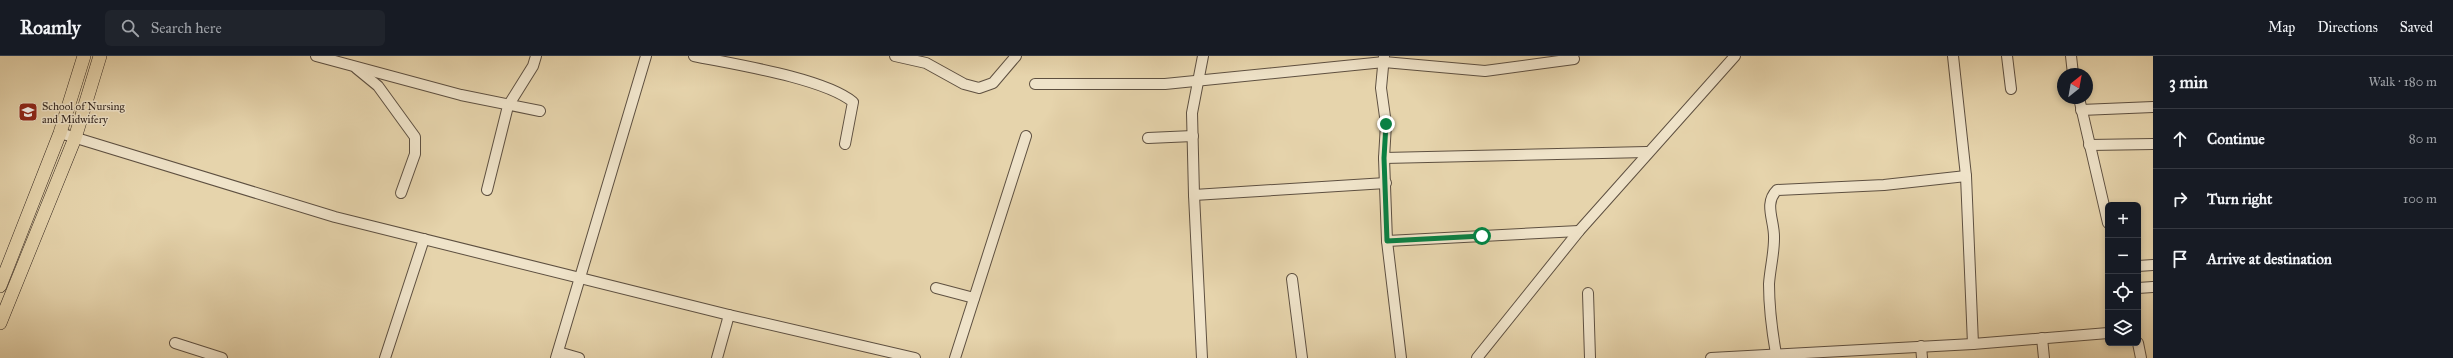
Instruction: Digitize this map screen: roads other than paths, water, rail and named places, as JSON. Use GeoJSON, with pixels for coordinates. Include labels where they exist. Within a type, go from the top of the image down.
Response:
{"type":"FeatureCollection","features":[{"type":"Feature","properties":{"kind":"main road"},"geometry":{"type":"LineString","coordinates":[[0,286],[60,133],[84,56]]}},
{"type":"Feature","properties":{"kind":"main road"},"geometry":{"type":"LineString","coordinates":[[0,323],[75,138],[100,56]]}},
{"type":"Feature","properties":{"kind":"street"},"geometry":{"type":"LineString","coordinates":[[316,56],[508,106],[540,111]]}},
{"type":"Feature","properties":{"kind":"street"},"geometry":{"type":"LineString","coordinates":[[487,190],[508,106],[533,66],[536,56]]}},
{"type":"Feature","properties":{"kind":"street"},"geometry":{"type":"LineString","coordinates":[[580,358],[557,355],[579,278],[618,157],[646,56]]}},
{"type":"Feature","properties":{"kind":"street"},"geometry":{"type":"LineString","coordinates":[[694,56],[771,72],[814,84],[847,97],[853,102],[853,110],[845,144]]}},
{"type":"Feature","properties":{"kind":"street"},"geometry":{"type":"LineString","coordinates":[[895,56],[926,63],[964,84],[979,88],[993,83],[1016,56]]}},
{"type":"Feature","properties":{"kind":"street"},"geometry":{"type":"LineString","coordinates":[[926,63],[935,56]]}},
{"type":"Feature","properties":{"kind":"street"},"geometry":{"type":"LineString","coordinates":[[1202,358],[1194,195],[1192,113],[1197,80],[1203,56]]}},
{"type":"Feature","properties":{"kind":"street"},"geometry":{"type":"LineString","coordinates":[[1477,358],[1579,231],[1647,152],[1735,56]]}},
{"type":"Feature","properties":{"kind":"street"},"geometry":{"type":"LineString","coordinates":[[1953,56],[1966,176],[1973,344]]}},
{"type":"Feature","properties":{"kind":"street"},"geometry":{"type":"LineString","coordinates":[[2007,56],[2011,89]]}},
{"type":"Feature","properties":{"kind":"street"},"geometry":{"type":"LineString","coordinates":[[2071,56],[2072,68]]}},
{"type":"Feature","properties":{"kind":"street"},"geometry":{"type":"LineString","coordinates":[[1384,59],[1381,88],[1386,124],[1384,158],[1387,241],[1401,358]]}},
{"type":"Feature","properties":{"kind":"street"},"geometry":{"type":"LineString","coordinates":[[1035,84],[1085,85],[1197,80],[1384,59],[1485,72],[1574,59]]}},
{"type":"Feature","properties":{"kind":"street"},"geometry":{"type":"LineString","coordinates":[[353,66],[378,86],[415,137],[414,154],[401,193]]}},
{"type":"Feature","properties":{"kind":"street"},"geometry":{"type":"LineString","coordinates":[[2080,104],[2088,145],[2105,211]]}},
{"type":"Feature","properties":{"kind":"street"},"geometry":{"type":"LineString","coordinates":[[2081,110],[2153,107]]}},
{"type":"Feature","properties":{"kind":"street"},"geometry":{"type":"LineString","coordinates":[[60,133],[335,217],[729,315],[915,358]]}},
{"type":"Feature","properties":{"kind":"street"},"geometry":{"type":"LineString","coordinates":[[955,358],[1026,136]]}},
{"type":"Feature","properties":{"kind":"street"},"geometry":{"type":"LineString","coordinates":[[1148,138],[1193,136]]}},
{"type":"Feature","properties":{"kind":"street"},"geometry":{"type":"LineString","coordinates":[[2088,145],[2153,144]]}},
{"type":"Feature","properties":{"kind":"street"},"geometry":{"type":"LineString","coordinates":[[1384,158],[1647,152]]}},
{"type":"Feature","properties":{"kind":"street"},"geometry":{"type":"LineString","coordinates":[[1776,354],[1770,316],[1769,283],[1774,238],[1770,205],[1772,195],[1777,190],[1884,185],[1966,176]]}},
{"type":"Feature","properties":{"kind":"street"},"geometry":{"type":"LineString","coordinates":[[1194,195],[1386,184]]}},
{"type":"Feature","properties":{"kind":"street"},"geometry":{"type":"LineString","coordinates":[[1387,241],[1579,231]]}},
{"type":"Feature","properties":{"kind":"street"},"geometry":{"type":"LineString","coordinates":[[385,358],[424,239]]}},
{"type":"Feature","properties":{"kind":"street"},"geometry":{"type":"LineString","coordinates":[[2141,266],[2153,265]]}},
{"type":"Feature","properties":{"kind":"street"},"geometry":{"type":"LineString","coordinates":[[1292,279],[1302,358]]}},
{"type":"Feature","properties":{"kind":"street"},"geometry":{"type":"LineString","coordinates":[[2141,288],[2153,287]]}},
{"type":"Feature","properties":{"kind":"street"},"geometry":{"type":"LineString","coordinates":[[936,288],[974,298]]}},
{"type":"Feature","properties":{"kind":"street"},"geometry":{"type":"LineString","coordinates":[[1588,294],[1590,358]]}},
{"type":"Feature","properties":{"kind":"street"},"geometry":{"type":"LineString","coordinates":[[717,358],[729,315]]}},
{"type":"Feature","properties":{"kind":"street"},"geometry":{"type":"LineString","coordinates":[[1711,358],[1973,344],[2105,333]]}},
{"type":"Feature","properties":{"kind":"street"},"geometry":{"type":"LineString","coordinates":[[2042,338],[2044,358]]}},
{"type":"Feature","properties":{"kind":"street"},"geometry":{"type":"LineString","coordinates":[[175,343],[222,358]]}},
{"type":"Feature","properties":{"kind":"street"},"geometry":{"type":"LineString","coordinates":[[1921,346],[1922,358]]}},
{"type":"Feature","properties":{"kind":"street"},"geometry":{"type":"LineString","coordinates":[[2139,346],[2141,358]]}},
{"type":"Feature","properties":{"kind":"place","name":"School of Nursing and Midwifery"},"geometry":{"type":"Point","coordinates":[28,112]}}]}
